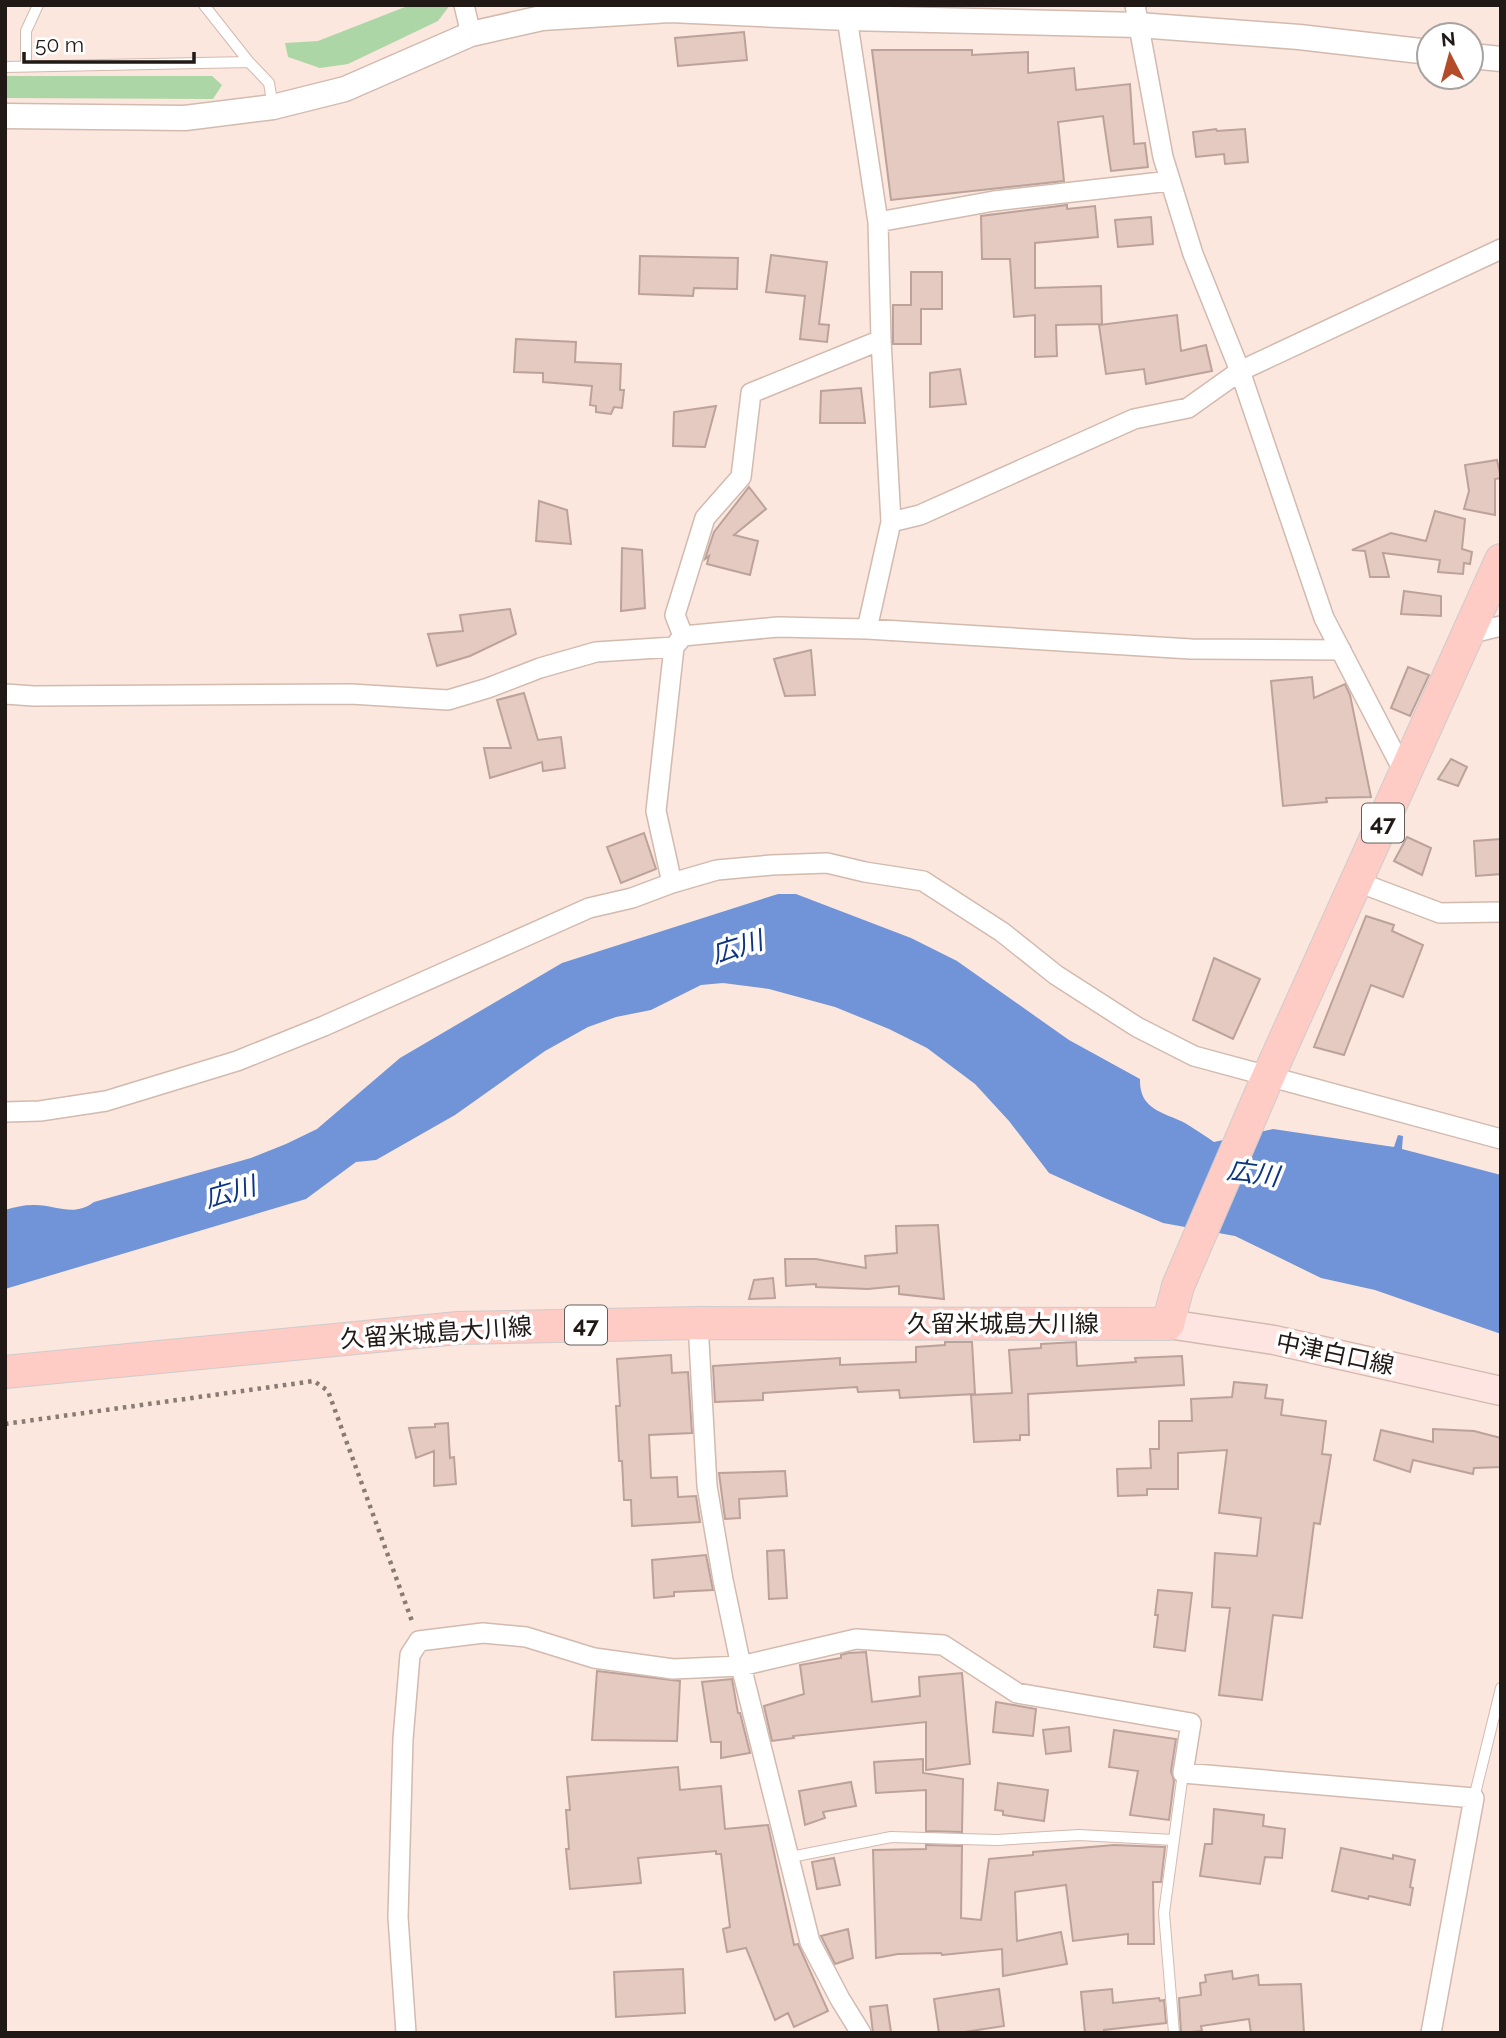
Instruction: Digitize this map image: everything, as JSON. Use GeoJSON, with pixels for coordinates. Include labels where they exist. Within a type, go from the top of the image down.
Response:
{"type":"FeatureCollection","features":[{"type":"Feature","properties":{"kind":"main road","name":"47"},"geometry":{"type":"LineString","coordinates":[[1168,1324],[1178,1286],[1266,1081],[1501,560]]}},
{"type":"Feature","properties":{"kind":"main road","name":"久留米城島大川線"},"geometry":{"type":"LineString","coordinates":[[5,1372],[458,1328],[698,1323],[1168,1324]]}},
{"type":"Feature","properties":{"kind":"main road","name":"中津白口線"},"geometry":{"type":"LineString","coordinates":[[1168,1324],[1275,1340],[1501,1391]]}},
{"type":"Feature","properties":{"kind":"street"},"geometry":{"type":"LineString","coordinates":[[464,5],[471,34]]}},
{"type":"Feature","properties":{"kind":"street"},"geometry":{"type":"LineString","coordinates":[[5,116],[185,118],[273,107],[345,89],[471,34],[542,18],[670,10],[1137,15],[1415,50]]}},
{"type":"Feature","properties":{"kind":"street"},"geometry":{"type":"LineString","coordinates":[[847,12],[878,222],[881,340],[891,522],[867,629]]}},
{"type":"Feature","properties":{"kind":"street"},"geometry":{"type":"LineString","coordinates":[[1137,15],[1163,157],[1193,254],[1240,371],[1324,618],[1405,774]]}},
{"type":"Feature","properties":{"kind":"street"},"geometry":{"type":"LineString","coordinates":[[878,222],[994,201],[1170,181]]}},
{"type":"Feature","properties":{"kind":"street"},"geometry":{"type":"LineString","coordinates":[[891,522],[920,515],[1134,419],[1188,408],[1240,371],[1501,249]]}},
{"type":"Feature","properties":{"kind":"street"},"geometry":{"type":"LineString","coordinates":[[671,883],[656,811],[678,642],[676,615],[705,518],[741,477],[751,393],[881,340]]}},
{"type":"Feature","properties":{"kind":"street"},"geometry":{"type":"LineString","coordinates":[[1468,634],[1501,626]]}},
{"type":"Feature","properties":{"kind":"street"},"geometry":{"type":"LineString","coordinates":[[5,694],[351,694],[448,700],[596,652],[778,627],[867,629],[1191,649],[1341,650]]}},
{"type":"Feature","properties":{"kind":"street"},"geometry":{"type":"LineString","coordinates":[[5,1112],[40,1111],[106,1101],[237,1061],[324,1026],[589,908],[632,898],[671,883],[717,870],[827,863],[923,881],[1002,932],[1056,975],[1137,1027],[1194,1056],[1266,1081],[1501,1139]]}},
{"type":"Feature","properties":{"kind":"street"},"geometry":{"type":"LineString","coordinates":[[1357,882],[1440,914],[1501,912]]}},
{"type":"Feature","properties":{"kind":"street"},"geometry":{"type":"LineString","coordinates":[[698,1323],[707,1486],[741,1666],[810,1942],[861,2033]]}},
{"type":"Feature","properties":{"kind":"street"},"geometry":{"type":"LineString","coordinates":[[406,2033],[398,1917],[402,1739],[410,1655],[419,1641],[483,1633],[526,1637],[594,1658],[674,1669],[741,1666],[856,1640],[943,1645],[1017,1693],[1191,1723],[1183,1773],[1474,1798],[1431,2033]]}},
{"type":"Feature","properties":{"kind":"lane"},"geometry":{"type":"LineString","coordinates":[[26,66],[26,31],[38,5]]}},
{"type":"Feature","properties":{"kind":"lane"},"geometry":{"type":"LineString","coordinates":[[204,5],[269,83],[273,107]]}},
{"type":"Feature","properties":{"kind":"lane"},"geometry":{"type":"LineString","coordinates":[[5,67],[250,62]]}},
{"type":"Feature","properties":{"kind":"lane"},"geometry":{"type":"LineString","coordinates":[[1474,1798],[1501,1688]]}},
{"type":"Feature","properties":{"kind":"lane"},"geometry":{"type":"LineString","coordinates":[[1174,2033],[1164,1913],[1183,1773]]}},
{"type":"Feature","properties":{"kind":"lane"},"geometry":{"type":"LineString","coordinates":[[790,1857],[891,1837],[997,1840],[1079,1835],[1174,1840]]}},
{"type":"Feature","properties":{"kind":"path"},"geometry":{"type":"LineString","coordinates":[[5,1424],[314,1381],[328,1391],[419,1641]]}},
{"type":"Feature","properties":{"kind":"green space"},"geometry":{"type":"Polygon","coordinates":[[[410,5],[450,5],[438,21],[348,64],[320,68],[288,57],[285,43],[318,41],[410,5]]]}},
{"type":"Feature","properties":{"kind":"green space"},"geometry":{"type":"Polygon","coordinates":[[[5,76],[212,76],[222,85],[213,99],[5,98],[5,76]]]}},
{"type":"Feature","properties":{"kind":"water","name":"広川"},"geometry":{"type":"Polygon","coordinates":[[[778,894],[796,894],[911,938],[957,961],[1069,1040],[1140,1079],[1148,1104],[1214,1142],[1273,1129],[1394,1147],[1398,1135],[1403,1136],[1402,1149],[1501,1175],[1501,1334],[1375,1290],[1321,1278],[1235,1236],[1163,1223],[1049,1173],[1009,1121],[975,1084],[927,1048],[835,1007],[769,989],[723,983],[701,985],[651,1010],[616,1017],[588,1027],[545,1051],[455,1115],[376,1160],[356,1162],[306,1199],[5,1289],[5,1210],[33,1205],[79,1209],[94,1202],[251,1158],[286,1144],[317,1129],[400,1058],[562,963],[778,894]]]}},
{"type":"Feature","properties":{"kind":"building"},"geometry":{"type":"Polygon","coordinates":[[[744,32],[747,60],[678,66],[675,38],[744,32]]]}},
{"type":"Feature","properties":{"kind":"building"},"geometry":{"type":"Polygon","coordinates":[[[872,50],[972,50],[972,55],[1028,52],[1028,73],[1074,68],[1076,90],[1130,84],[1134,144],[1145,143],[1148,167],[1111,171],[1103,116],[1058,122],[1064,181],[891,200],[872,50]]]}},
{"type":"Feature","properties":{"kind":"building"},"geometry":{"type":"Polygon","coordinates":[[[1245,129],[1248,162],[1225,164],[1224,154],[1196,157],[1193,132],[1245,129]]]}},
{"type":"Feature","properties":{"kind":"building"},"geometry":{"type":"Polygon","coordinates":[[[1067,205],[1067,209],[1095,206],[1098,237],[1035,243],[1035,288],[1101,286],[1102,324],[1056,325],[1057,356],[1035,357],[1035,315],[1014,317],[1010,259],[982,259],[981,216],[1067,205]]]}},
{"type":"Feature","properties":{"kind":"building"},"geometry":{"type":"Polygon","coordinates":[[[1151,217],[1153,244],[1118,247],[1115,220],[1151,217]]]}},
{"type":"Feature","properties":{"kind":"building"},"geometry":{"type":"Polygon","coordinates":[[[771,255],[827,262],[819,324],[829,325],[827,342],[800,339],[805,296],[766,292],[771,255]]]}},
{"type":"Feature","properties":{"kind":"building"},"geometry":{"type":"Polygon","coordinates":[[[640,256],[738,258],[737,289],[694,288],[693,296],[639,294],[640,256]]]}},
{"type":"Feature","properties":{"kind":"building"},"geometry":{"type":"Polygon","coordinates":[[[911,272],[942,272],[942,309],[921,309],[921,344],[893,344],[893,305],[911,305],[911,272]]]}},
{"type":"Feature","properties":{"kind":"building"},"geometry":{"type":"Polygon","coordinates":[[[1177,315],[1181,351],[1206,345],[1212,371],[1146,384],[1144,369],[1106,374],[1099,325],[1177,315]]]}},
{"type":"Feature","properties":{"kind":"building"},"geometry":{"type":"Polygon","coordinates":[[[516,339],[576,342],[575,362],[621,364],[620,390],[624,390],[622,408],[614,407],[611,414],[596,412],[596,406],[590,405],[592,386],[543,382],[543,373],[514,372],[516,339]]]}},
{"type":"Feature","properties":{"kind":"building"},"geometry":{"type":"Polygon","coordinates":[[[960,369],[966,404],[930,407],[930,373],[960,369]]]}},
{"type":"Feature","properties":{"kind":"building"},"geometry":{"type":"Polygon","coordinates":[[[861,388],[865,423],[820,423],[821,391],[861,388]]]}},
{"type":"Feature","properties":{"kind":"building"},"geometry":{"type":"Polygon","coordinates":[[[716,406],[705,447],[673,446],[674,412],[716,406]]]}},
{"type":"Feature","properties":{"kind":"building"},"geometry":{"type":"Polygon","coordinates":[[[1497,460],[1501,478],[1495,479],[1495,515],[1464,509],[1469,491],[1465,465],[1497,460]]]}},
{"type":"Feature","properties":{"kind":"building"},"geometry":{"type":"Polygon","coordinates":[[[749,487],[766,509],[734,535],[758,541],[750,575],[707,564],[709,556],[705,559],[714,532],[749,487]]]}},
{"type":"Feature","properties":{"kind":"building"},"geometry":{"type":"Polygon","coordinates":[[[539,501],[567,510],[571,544],[536,541],[539,501]]]}},
{"type":"Feature","properties":{"kind":"building"},"geometry":{"type":"Polygon","coordinates":[[[1435,511],[1465,519],[1462,549],[1472,552],[1470,564],[1464,563],[1463,574],[1438,572],[1440,560],[1383,553],[1389,577],[1370,577],[1365,551],[1352,550],[1391,533],[1426,541],[1435,511]]]}},
{"type":"Feature","properties":{"kind":"building"},"geometry":{"type":"Polygon","coordinates":[[[622,548],[642,550],[645,608],[621,611],[622,548]]]}},
{"type":"Feature","properties":{"kind":"building"},"geometry":{"type":"Polygon","coordinates":[[[1404,591],[1441,596],[1441,616],[1401,614],[1404,591]]]}},
{"type":"Feature","properties":{"kind":"building"},"geometry":{"type":"Polygon","coordinates":[[[510,609],[516,634],[470,656],[437,666],[428,634],[463,631],[460,615],[510,609]]]}},
{"type":"Feature","properties":{"kind":"building"},"geometry":{"type":"Polygon","coordinates":[[[811,650],[815,695],[785,696],[774,659],[811,650]]]}},
{"type":"Feature","properties":{"kind":"building"},"geometry":{"type":"Polygon","coordinates":[[[1408,667],[1429,675],[1410,716],[1391,708],[1408,667]]]}},
{"type":"Feature","properties":{"kind":"building"},"geometry":{"type":"Polygon","coordinates":[[[1312,677],[1314,698],[1345,684],[1350,695],[1371,797],[1326,798],[1327,802],[1283,806],[1271,681],[1312,677]]]}},
{"type":"Feature","properties":{"kind":"building"},"geometry":{"type":"Polygon","coordinates":[[[524,693],[538,740],[561,737],[565,768],[543,771],[542,762],[490,778],[484,748],[511,748],[497,700],[524,693]]]}},
{"type":"Feature","properties":{"kind":"building"},"geometry":{"type":"Polygon","coordinates":[[[1451,759],[1467,767],[1458,786],[1438,779],[1451,759]]]}},
{"type":"Feature","properties":{"kind":"building"},"geometry":{"type":"Polygon","coordinates":[[[644,833],[656,869],[621,883],[607,847],[644,833]]]}},
{"type":"Feature","properties":{"kind":"building"},"geometry":{"type":"Polygon","coordinates":[[[1407,837],[1431,848],[1422,875],[1394,861],[1407,837]]]}},
{"type":"Feature","properties":{"kind":"building"},"geometry":{"type":"Polygon","coordinates":[[[1501,839],[1501,874],[1476,876],[1474,841],[1501,839]]]}},
{"type":"Feature","properties":{"kind":"building"},"geometry":{"type":"Polygon","coordinates":[[[1366,916],[1394,925],[1392,931],[1423,945],[1403,997],[1371,985],[1344,1055],[1314,1047],[1366,916]]]}},
{"type":"Feature","properties":{"kind":"building"},"geometry":{"type":"Polygon","coordinates":[[[1214,958],[1260,979],[1233,1039],[1193,1020],[1214,958]]]}},
{"type":"Feature","properties":{"kind":"building"},"geometry":{"type":"Polygon","coordinates":[[[938,1225],[944,1299],[899,1294],[899,1286],[868,1289],[816,1287],[816,1284],[786,1286],[785,1259],[816,1259],[866,1268],[865,1256],[897,1253],[896,1226],[938,1225]]]}},
{"type":"Feature","properties":{"kind":"building"},"geometry":{"type":"Polygon","coordinates":[[[773,1278],[775,1298],[749,1299],[754,1280],[773,1278]]]}},
{"type":"Feature","properties":{"kind":"building"},"geometry":{"type":"Polygon","coordinates":[[[945,1342],[972,1342],[975,1394],[900,1398],[899,1390],[858,1392],[857,1387],[763,1393],[763,1400],[715,1402],[713,1366],[840,1358],[840,1365],[916,1362],[916,1347],[945,1345],[945,1342]]]}},
{"type":"Feature","properties":{"kind":"building"},"geometry":{"type":"Polygon","coordinates":[[[1076,1342],[1077,1366],[1136,1362],[1135,1358],[1182,1356],[1184,1385],[1028,1394],[1029,1435],[1020,1435],[1020,1440],[974,1442],[971,1395],[1012,1393],[1009,1350],[1041,1348],[1041,1344],[1076,1342]]]}},
{"type":"Feature","properties":{"kind":"building"},"geometry":{"type":"Polygon","coordinates":[[[671,1355],[672,1373],[688,1372],[692,1433],[649,1435],[651,1478],[677,1477],[678,1497],[696,1496],[700,1522],[632,1526],[631,1500],[624,1500],[622,1461],[619,1461],[617,1359],[671,1355]]]}},
{"type":"Feature","properties":{"kind":"building"},"geometry":{"type":"Polygon","coordinates":[[[1234,1382],[1267,1385],[1265,1398],[1283,1400],[1281,1415],[1326,1421],[1322,1454],[1331,1455],[1320,1524],[1314,1523],[1302,1618],[1273,1615],[1262,1700],[1219,1695],[1230,1608],[1212,1607],[1215,1553],[1257,1556],[1261,1518],[1219,1513],[1227,1450],[1178,1453],[1178,1489],[1147,1489],[1147,1495],[1118,1496],[1117,1469],[1151,1468],[1150,1449],[1159,1449],[1159,1421],[1192,1421],[1191,1399],[1232,1397],[1234,1382]]]}},
{"type":"Feature","properties":{"kind":"building"},"geometry":{"type":"Polygon","coordinates":[[[448,1423],[450,1458],[454,1457],[456,1484],[434,1486],[434,1451],[416,1458],[409,1428],[435,1427],[435,1424],[448,1423]]]}},
{"type":"Feature","properties":{"kind":"building"},"geometry":{"type":"Polygon","coordinates":[[[1433,1429],[1474,1431],[1501,1438],[1501,1467],[1474,1468],[1473,1474],[1413,1460],[1410,1472],[1374,1460],[1381,1430],[1433,1442],[1433,1429]]]}},
{"type":"Feature","properties":{"kind":"building"},"geometry":{"type":"Polygon","coordinates":[[[785,1471],[787,1496],[739,1499],[740,1518],[725,1519],[719,1473],[785,1471]]]}},
{"type":"Feature","properties":{"kind":"building"},"geometry":{"type":"Polygon","coordinates":[[[784,1550],[787,1598],[769,1599],[767,1551],[784,1550]]]}},
{"type":"Feature","properties":{"kind":"building"},"geometry":{"type":"Polygon","coordinates":[[[706,1555],[713,1590],[674,1592],[674,1596],[654,1598],[652,1560],[706,1555]]]}},
{"type":"Feature","properties":{"kind":"building"},"geometry":{"type":"Polygon","coordinates":[[[1158,1590],[1192,1593],[1185,1651],[1154,1647],[1158,1590]]]}},
{"type":"Feature","properties":{"kind":"building"},"geometry":{"type":"Polygon","coordinates":[[[866,1652],[872,1702],[920,1696],[919,1677],[962,1673],[970,1764],[926,1770],[926,1722],[793,1736],[794,1738],[772,1741],[764,1706],[804,1694],[800,1665],[841,1658],[841,1655],[848,1653],[866,1652]]]}},
{"type":"Feature","properties":{"kind":"building"},"geometry":{"type":"Polygon","coordinates":[[[597,1671],[680,1681],[677,1741],[592,1740],[597,1671]]]}},
{"type":"Feature","properties":{"kind":"building"},"geometry":{"type":"Polygon","coordinates":[[[732,1679],[738,1713],[750,1753],[721,1758],[721,1742],[711,1742],[702,1682],[732,1679]]]}},
{"type":"Feature","properties":{"kind":"building"},"geometry":{"type":"Polygon","coordinates":[[[996,1702],[1036,1709],[1033,1736],[993,1732],[996,1702]]]}},
{"type":"Feature","properties":{"kind":"building"},"geometry":{"type":"Polygon","coordinates":[[[1069,1727],[1071,1751],[1046,1754],[1043,1730],[1069,1727]]]}},
{"type":"Feature","properties":{"kind":"building"},"geometry":{"type":"Polygon","coordinates":[[[1114,1730],[1176,1739],[1171,1771],[1174,1781],[1169,1820],[1130,1815],[1138,1771],[1109,1767],[1114,1730]]]}},
{"type":"Feature","properties":{"kind":"building"},"geometry":{"type":"Polygon","coordinates":[[[923,1759],[923,1773],[963,1779],[962,1832],[926,1831],[926,1790],[876,1793],[874,1762],[923,1759]]]}},
{"type":"Feature","properties":{"kind":"building"},"geometry":{"type":"Polygon","coordinates":[[[678,1767],[680,1790],[721,1786],[725,1829],[768,1825],[794,1945],[798,1944],[828,2011],[794,2027],[788,2013],[775,2020],[746,1948],[727,1952],[723,1929],[730,1927],[721,1854],[716,1854],[716,1851],[638,1858],[641,1883],[570,1889],[566,1849],[569,1849],[566,1810],[570,1810],[567,1777],[678,1767]]]}},
{"type":"Feature","properties":{"kind":"building"},"geometry":{"type":"Polygon","coordinates":[[[851,1782],[856,1806],[823,1812],[825,1818],[805,1825],[799,1791],[851,1782]]]}},
{"type":"Feature","properties":{"kind":"building"},"geometry":{"type":"Polygon","coordinates":[[[998,1783],[1048,1790],[1044,1821],[1003,1815],[1003,1811],[995,1810],[998,1783]]]}},
{"type":"Feature","properties":{"kind":"building"},"geometry":{"type":"Polygon","coordinates":[[[1214,1809],[1264,1815],[1263,1826],[1285,1829],[1282,1858],[1265,1857],[1260,1884],[1200,1876],[1205,1844],[1212,1844],[1214,1809]]]}},
{"type":"Feature","properties":{"kind":"building"},"geometry":{"type":"Polygon","coordinates":[[[926,1845],[962,1846],[961,1918],[981,1920],[989,1859],[1114,1845],[1165,1847],[1161,1882],[1153,1882],[1154,1944],[1128,1944],[1128,1934],[1073,1941],[1066,1885],[1015,1892],[1017,1941],[1061,1932],[1067,1964],[1003,1976],[1002,1949],[942,1955],[898,1954],[876,1958],[873,1850],[926,1849],[926,1845]]]}},
{"type":"Feature","properties":{"kind":"building"},"geometry":{"type":"Polygon","coordinates":[[[1341,1848],[1393,1859],[1393,1855],[1415,1860],[1410,1905],[1332,1891],[1341,1848]]]}},
{"type":"Feature","properties":{"kind":"building"},"geometry":{"type":"Polygon","coordinates":[[[834,1858],[840,1885],[817,1889],[812,1862],[834,1858]]]}},
{"type":"Feature","properties":{"kind":"building"},"geometry":{"type":"Polygon","coordinates":[[[848,1929],[853,1958],[835,1964],[821,1936],[848,1929]]]}},
{"type":"Feature","properties":{"kind":"building"},"geometry":{"type":"Polygon","coordinates":[[[683,1969],[685,2013],[616,2017],[614,1972],[683,1969]]]}},
{"type":"Feature","properties":{"kind":"building"},"geometry":{"type":"Polygon","coordinates":[[[1232,1971],[1233,1979],[1258,1975],[1259,1985],[1301,1984],[1304,2033],[1251,2033],[1249,2019],[1201,2026],[1202,2031],[1181,2033],[1179,1998],[1201,1995],[1200,1983],[1206,1982],[1205,1975],[1232,1971]]]}},
{"type":"Feature","properties":{"kind":"building"},"geometry":{"type":"Polygon","coordinates":[[[999,1989],[1004,2026],[939,2033],[934,1999],[999,1989]]]}},
{"type":"Feature","properties":{"kind":"building"},"geometry":{"type":"Polygon","coordinates":[[[1112,1989],[1113,2003],[1159,1998],[1160,2001],[1164,2000],[1166,2023],[1104,2030],[1104,2033],[1085,2033],[1081,1992],[1112,1989]]]}},
{"type":"Feature","properties":{"kind":"building"},"geometry":{"type":"Polygon","coordinates":[[[887,2005],[891,2032],[873,2033],[870,2007],[887,2005]]]}}]}
